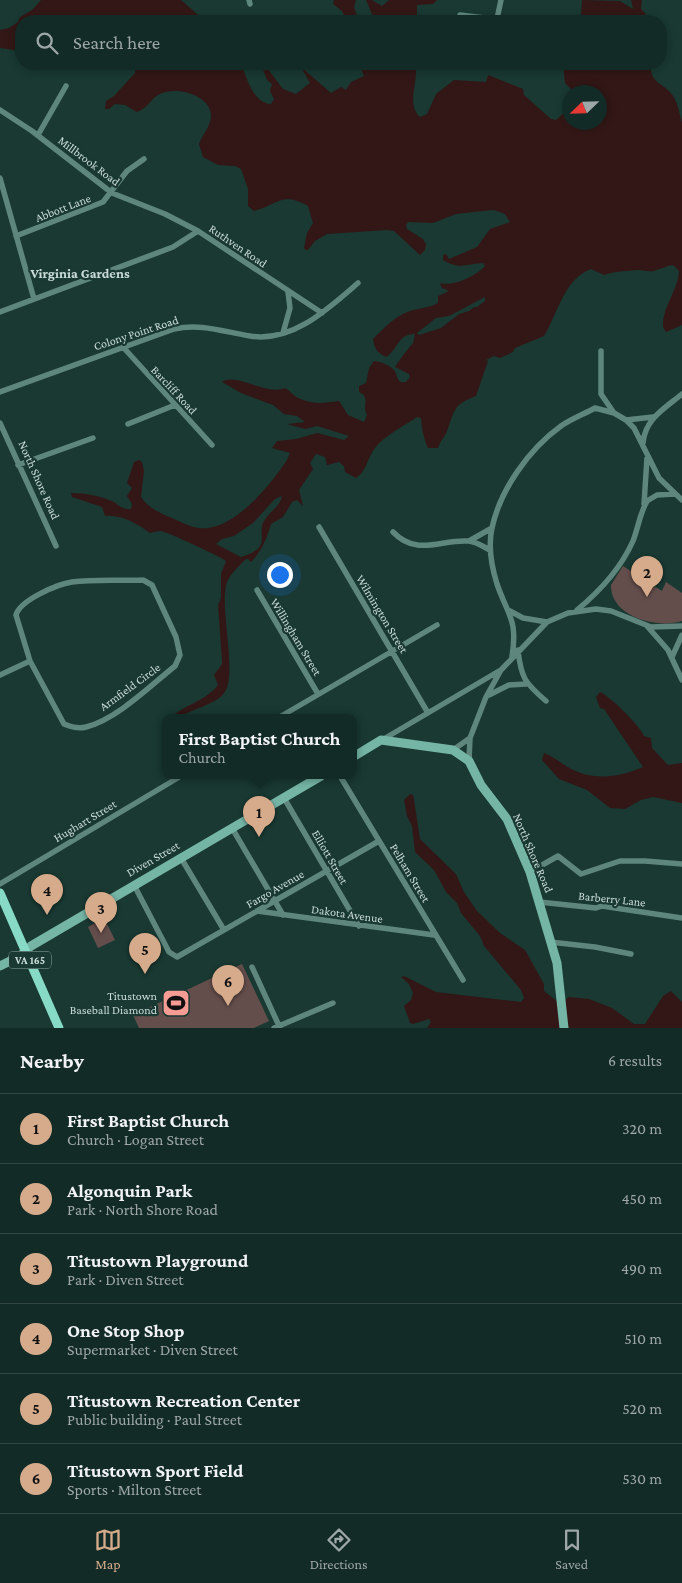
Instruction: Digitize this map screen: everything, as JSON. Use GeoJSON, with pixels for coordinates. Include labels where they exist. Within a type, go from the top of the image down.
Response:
{"type":"FeatureCollection","features":[{"type":"Feature","properties":{"kind":"main road","name":"VA 165"},"geometry":{"type":"LineString","coordinates":[[0,893],[59,1028]]}},
{"type":"Feature","properties":{"kind":"street"},"geometry":{"type":"LineString","coordinates":[[498,15],[501,0]]}},
{"type":"Feature","properties":{"kind":"street"},"geometry":{"type":"LineString","coordinates":[[460,14],[467,15]]}},
{"type":"Feature","properties":{"kind":"street"},"geometry":{"type":"LineString","coordinates":[[38,135],[66,86]]}},
{"type":"Feature","properties":{"kind":"street","name":"Millbrook Road"},"geometry":{"type":"LineString","coordinates":[[0,110],[38,135],[112,193],[166,214],[198,231]]}},
{"type":"Feature","properties":{"kind":"street","name":"Abbott Lane"},"geometry":{"type":"LineString","coordinates":[[16,236],[96,206],[112,193],[127,172],[144,159]]}},
{"type":"Feature","properties":{"kind":"street"},"geometry":{"type":"LineString","coordinates":[[0,178],[34,299]]}},
{"type":"Feature","properties":{"kind":"street","name":"Ruthven Road"},"geometry":{"type":"LineString","coordinates":[[0,312],[173,247],[198,231],[322,313]]}},
{"type":"Feature","properties":{"kind":"street","name":"Colony Point Road"},"geometry":{"type":"LineString","coordinates":[[0,392],[174,329],[191,326],[256,337],[283,333],[301,326],[322,313],[358,284]]}},
{"type":"Feature","properties":{"kind":"street"},"geometry":{"type":"LineString","coordinates":[[283,333],[290,308],[288,292]]}},
{"type":"Feature","properties":{"kind":"street","name":"Barcliff Road"},"geometry":{"type":"LineString","coordinates":[[123,347],[212,445]]}},
{"type":"Feature","properties":{"kind":"street"},"geometry":{"type":"LineString","coordinates":[[512,657],[516,635],[510,610],[497,584],[490,550],[492,528],[509,484],[541,442],[562,426],[594,408],[600,394],[601,351]]}},
{"type":"Feature","properties":{"kind":"street"},"geometry":{"type":"LineString","coordinates":[[600,394],[614,413]]}},
{"type":"Feature","properties":{"kind":"street"},"geometry":{"type":"LineString","coordinates":[[643,443],[644,434],[653,417],[682,394]]}},
{"type":"Feature","properties":{"kind":"street"},"geometry":{"type":"LineString","coordinates":[[128,424],[175,405]]}},
{"type":"Feature","properties":{"kind":"street"},"geometry":{"type":"LineString","coordinates":[[594,408],[614,413],[626,420],[643,443],[646,454],[659,478],[682,500]]}},
{"type":"Feature","properties":{"kind":"street"},"geometry":{"type":"LineString","coordinates":[[626,420],[653,417]]}},
{"type":"Feature","properties":{"kind":"street","name":"North Shore Road"},"geometry":{"type":"LineString","coordinates":[[0,423],[56,546]]}},
{"type":"Feature","properties":{"kind":"street"},"geometry":{"type":"LineString","coordinates":[[18,465],[93,438]]}},
{"type":"Feature","properties":{"kind":"street"},"geometry":{"type":"LineString","coordinates":[[644,506],[646,454]]}},
{"type":"Feature","properties":{"kind":"street"},"geometry":{"type":"LineString","coordinates":[[576,611],[596,593],[619,565],[633,541],[647,501],[657,495],[675,494]]}},
{"type":"Feature","properties":{"kind":"street","name":"Wilmington Street"},"geometry":{"type":"LineString","coordinates":[[319,527],[428,713]]}},
{"type":"Feature","properties":{"kind":"street"},"geometry":{"type":"LineString","coordinates":[[393,532],[401,540],[408,543],[433,546],[469,541],[492,528]]}},
{"type":"Feature","properties":{"kind":"street"},"geometry":{"type":"LineString","coordinates":[[469,541],[490,550]]}},
{"type":"Feature","properties":{"kind":"street","name":"Armfield Circle"},"geometry":{"type":"LineString","coordinates":[[143,580],[152,585],[176,637],[180,655],[176,666],[120,709],[86,728],[72,728],[64,724],[30,661],[16,615],[18,610],[27,600],[70,582],[143,580]]}},
{"type":"Feature","properties":{"kind":"street","name":"Willingham Street"},"geometry":{"type":"LineString","coordinates":[[257,590],[318,694]]}},
{"type":"Feature","properties":{"kind":"street","name":"North Shore Road"},"geometry":{"type":"LineString","coordinates":[[564,1028],[561,987],[540,902],[530,872],[507,819],[481,785],[469,761],[470,738],[486,697],[501,670],[546,622],[576,611],[596,609],[611,611],[647,626],[682,626]]}},
{"type":"Feature","properties":{"kind":"street"},"geometry":{"type":"LineString","coordinates":[[510,610],[523,618],[546,622]]}},
{"type":"Feature","properties":{"kind":"street"},"geometry":{"type":"LineString","coordinates":[[285,714],[437,625]]}},
{"type":"Feature","properties":{"kind":"street"},"geometry":{"type":"LineString","coordinates":[[647,626],[672,657],[682,680]]}},
{"type":"Feature","properties":{"kind":"street"},"geometry":{"type":"LineString","coordinates":[[672,657],[682,636]]}},
{"type":"Feature","properties":{"kind":"street"},"geometry":{"type":"LineString","coordinates":[[518,650],[521,672],[526,684],[546,701]]}},
{"type":"Feature","properties":{"kind":"street"},"geometry":{"type":"LineString","coordinates":[[0,675],[30,661]]}},
{"type":"Feature","properties":{"kind":"street"},"geometry":{"type":"LineString","coordinates":[[357,755],[501,670]]}},
{"type":"Feature","properties":{"kind":"street"},"geometry":{"type":"LineString","coordinates":[[486,697],[506,686],[526,684]]}},
{"type":"Feature","properties":{"kind":"street"},"geometry":{"type":"LineString","coordinates":[[453,750],[470,738]]}},
{"type":"Feature","properties":{"kind":"street"},"geometry":{"type":"LineString","coordinates":[[382,740],[453,750],[469,761]]}},
{"type":"Feature","properties":{"kind":"street","name":"Hughart Street"},"geometry":{"type":"LineString","coordinates":[[0,884],[176,779]]}},
{"type":"Feature","properties":{"kind":"street","name":"Diven Street"},"geometry":{"type":"LineString","coordinates":[[0,966],[316,779]]}},
{"type":"Feature","properties":{"kind":"street","name":"Pelham Street"},"geometry":{"type":"LineString","coordinates":[[342,779],[434,935],[463,980]]}},
{"type":"Feature","properties":{"kind":"street","name":"Elliott Street"},"geometry":{"type":"LineString","coordinates":[[284,798],[359,926]]}},
{"type":"Feature","properties":{"kind":"street"},"geometry":{"type":"LineString","coordinates":[[232,828],[283,915]]}},
{"type":"Feature","properties":{"kind":"street","name":"Fargo Avenue"},"geometry":{"type":"LineString","coordinates":[[134,885],[171,956],[177,957],[379,840]]}},
{"type":"Feature","properties":{"kind":"street"},"geometry":{"type":"LineString","coordinates":[[530,872],[558,856],[581,874],[620,861],[682,864]]}},
{"type":"Feature","properties":{"kind":"street"},"geometry":{"type":"LineString","coordinates":[[181,858],[224,930]]}},
{"type":"Feature","properties":{"kind":"street","name":"Barberry Lane"},"geometry":{"type":"LineString","coordinates":[[540,902],[596,908],[602,906],[682,918]]}},
{"type":"Feature","properties":{"kind":"street","name":"Dakota Avenue"},"geometry":{"type":"LineString","coordinates":[[257,911],[434,935]]}},
{"type":"Feature","properties":{"kind":"street"},"geometry":{"type":"LineString","coordinates":[[550,942],[595,947],[631,954]]}},
{"type":"Feature","properties":{"kind":"street"},"geometry":{"type":"LineString","coordinates":[[252,967],[278,1027],[333,1003]]}},
{"type":"Feature","properties":{"kind":"shaded area"},"geometry":{"type":"Polygon","coordinates":[[[41,0],[181,0],[198,15],[23,15],[32,10],[41,0]]]}},
{"type":"Feature","properties":{"kind":"shaded area"},"geometry":{"type":"Polygon","coordinates":[[[334,0],[356,0],[354,7],[357,15],[344,15],[333,4],[334,0]]]}},
{"type":"Feature","properties":{"kind":"shaded area"},"geometry":{"type":"Polygon","coordinates":[[[366,0],[372,0],[382,6],[389,0],[437,0],[433,4],[417,5],[417,15],[372,15],[366,0]]]}},
{"type":"Feature","properties":{"kind":"shaded area"},"geometry":{"type":"Polygon","coordinates":[[[582,0],[620,1],[633,9],[631,0],[642,0],[641,9],[646,14],[645,15],[581,15],[582,0]]]}},
{"type":"Feature","properties":{"kind":"shaded area"},"geometry":{"type":"Polygon","coordinates":[[[15,24],[15,50],[0,48],[0,30],[15,24]]]}},
{"type":"Feature","properties":{"kind":"shaded area"},"geometry":{"type":"Polygon","coordinates":[[[135,70],[243,70],[255,95],[265,103],[271,104],[274,99],[270,91],[272,84],[267,80],[263,70],[269,70],[283,89],[296,94],[310,83],[303,70],[331,93],[341,87],[346,90],[351,82],[364,76],[362,70],[416,70],[413,98],[416,111],[420,117],[427,114],[436,94],[454,80],[486,82],[488,75],[523,89],[524,95],[551,119],[556,120],[562,114],[562,130],[607,130],[607,85],[567,85],[565,83],[564,70],[651,70],[658,83],[669,91],[674,98],[682,123],[682,325],[666,332],[663,327],[665,313],[678,278],[679,271],[673,265],[652,271],[625,271],[604,275],[591,269],[574,280],[544,336],[515,348],[513,352],[500,358],[494,356],[486,360],[488,361],[476,396],[462,402],[458,406],[438,448],[428,448],[421,418],[417,417],[379,443],[372,452],[365,468],[356,478],[345,472],[344,466],[339,462],[327,465],[325,457],[316,454],[310,463],[313,469],[299,490],[303,506],[297,500],[292,502],[283,517],[271,524],[264,544],[255,558],[251,562],[246,559],[228,580],[225,590],[225,604],[229,671],[228,684],[224,693],[215,701],[185,714],[176,714],[207,695],[218,685],[214,675],[222,664],[218,605],[221,598],[221,574],[226,561],[166,532],[150,533],[123,518],[105,516],[102,507],[72,497],[71,493],[87,494],[131,509],[132,504],[127,496],[132,488],[127,483],[134,462],[139,460],[142,462],[144,471],[141,497],[155,510],[198,528],[220,525],[231,519],[253,502],[287,460],[290,453],[272,448],[277,441],[296,439],[317,433],[344,440],[349,436],[317,426],[305,429],[287,424],[305,422],[297,416],[284,414],[273,405],[241,393],[222,382],[235,380],[269,389],[285,388],[298,398],[314,403],[339,401],[348,415],[364,422],[367,415],[365,400],[364,395],[359,392],[359,386],[366,383],[369,368],[374,361],[379,362],[393,369],[400,382],[406,382],[410,377],[409,374],[395,367],[413,343],[415,334],[401,339],[386,357],[377,350],[373,339],[399,316],[438,303],[438,296],[449,291],[442,288],[440,283],[445,284],[464,280],[485,266],[483,263],[463,266],[454,265],[443,260],[443,255],[446,254],[449,259],[477,247],[490,229],[510,222],[505,214],[494,210],[456,214],[433,223],[408,222],[406,225],[407,229],[423,239],[426,244],[425,250],[420,255],[394,231],[387,230],[327,234],[315,241],[306,250],[304,248],[307,233],[313,223],[308,206],[285,199],[254,211],[248,206],[248,189],[241,169],[235,166],[218,165],[203,157],[199,144],[210,123],[211,116],[205,102],[199,97],[182,92],[165,92],[158,95],[137,112],[125,105],[115,104],[109,109],[105,109],[106,101],[114,96],[135,73],[135,70]],[[485,297],[449,316],[436,318],[417,333],[419,335],[441,328],[459,314],[477,307],[485,301],[485,297]],[[282,496],[275,499],[253,523],[234,536],[222,539],[216,544],[241,557],[252,553],[261,544],[263,524],[266,518],[278,505],[282,496]]]}},
{"type":"Feature","properties":{"kind":"shaded area"},"geometry":{"type":"Polygon","coordinates":[[[623,566],[662,591],[666,582],[682,593],[682,621],[672,623],[649,622],[627,613],[618,605],[613,596],[611,585],[623,566]]]}},
{"type":"Feature","properties":{"kind":"shaded area"},"geometry":{"type":"Polygon","coordinates":[[[600,692],[624,712],[644,736],[651,738],[652,748],[668,765],[682,763],[682,803],[653,797],[641,800],[625,809],[610,808],[587,790],[559,779],[542,760],[544,753],[580,773],[598,776],[616,775],[643,767],[604,709],[600,708],[596,697],[600,692]]]}},
{"type":"Feature","properties":{"kind":"shaded area"},"geometry":{"type":"Polygon","coordinates":[[[410,794],[413,795],[420,839],[456,874],[464,892],[477,911],[500,933],[525,950],[544,984],[544,991],[558,1002],[564,1001],[569,997],[589,999],[612,1008],[634,1024],[645,1024],[663,996],[671,991],[682,1002],[682,1028],[427,1028],[431,1022],[429,1019],[413,1024],[410,1023],[404,1006],[411,1000],[413,993],[409,984],[401,977],[404,976],[436,992],[521,1002],[524,998],[521,990],[484,946],[480,936],[461,913],[457,903],[446,892],[434,870],[415,852],[412,826],[407,816],[404,800],[410,794]]]}},
{"type":"Feature","properties":{"kind":"shaded area"},"geometry":{"type":"Polygon","coordinates":[[[104,918],[115,940],[98,948],[88,927],[104,918]]]}},
{"type":"Feature","properties":{"kind":"shaded area"},"geometry":{"type":"Polygon","coordinates":[[[242,964],[269,1021],[254,1028],[139,1028],[133,1015],[242,964]]]}},
{"type":"Feature","properties":{"kind":"place","name":"Algonquin Park"},"geometry":{"type":"Point","coordinates":[647,597]}},
{"type":"Feature","properties":{"kind":"place","name":"First Baptist Church"},"geometry":{"type":"Point","coordinates":[259,837]}},
{"type":"Feature","properties":{"kind":"place","name":"One Stop Shop"},"geometry":{"type":"Point","coordinates":[47,915]}},
{"type":"Feature","properties":{"kind":"place","name":"Titustown Playground"},"geometry":{"type":"Point","coordinates":[101,933]}},
{"type":"Feature","properties":{"kind":"place","name":"Titustown Recreation Center"},"geometry":{"type":"Point","coordinates":[145,974]}},
{"type":"Feature","properties":{"kind":"place","name":"Titustown Baseball Diamond"},"geometry":{"type":"Point","coordinates":[176,1003]}},
{"type":"Feature","properties":{"kind":"place","name":"Titustown Sport Field"},"geometry":{"type":"Point","coordinates":[228,1006]}},
{"type":"Feature","properties":{"kind":"district","name":"Virginia Gardens"},"geometry":{"type":"Point","coordinates":[80,273]}}]}
